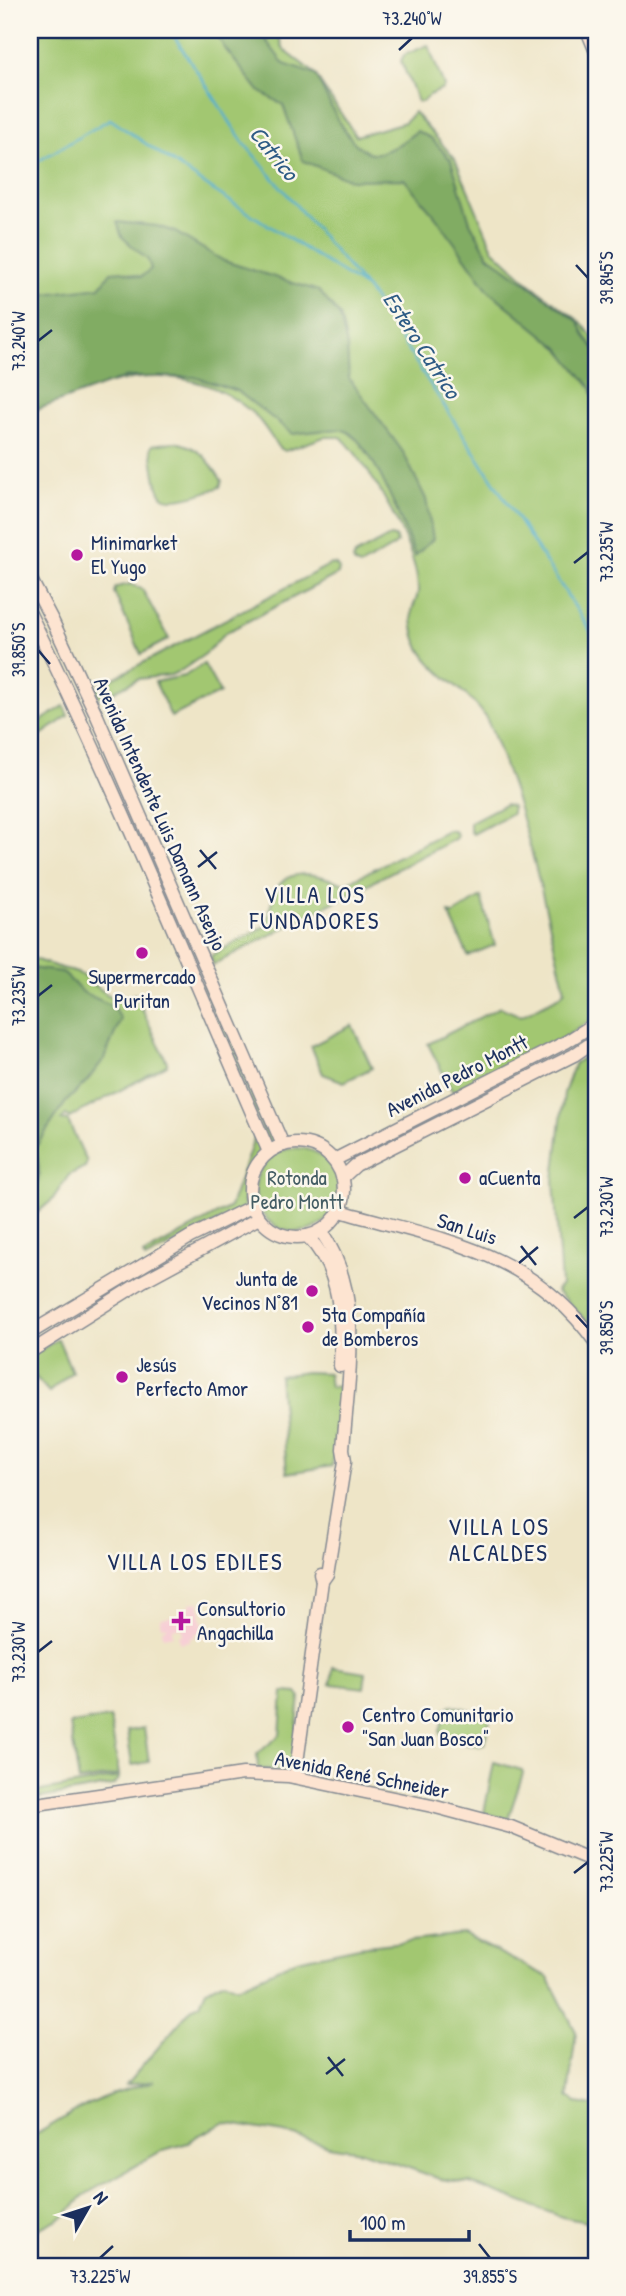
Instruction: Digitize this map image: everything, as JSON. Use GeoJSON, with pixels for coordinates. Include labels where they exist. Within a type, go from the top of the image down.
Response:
{"type":"FeatureCollection","features":[{"type":"Feature","properties":{"kind":"main road"},"geometry":{"type":"LineString","coordinates":[[587,30],[596,52]]}},
{"type":"Feature","properties":{"kind":"main road","name":"Avenida Intendente Luis Damann Asenjo"},"geometry":{"type":"LineString","coordinates":[[30,578],[93,707],[283,1145]]}},
{"type":"Feature","properties":{"kind":"main road","name":"Avenida Intendente Luis Damann Asenjo"},"geometry":{"type":"LineString","coordinates":[[30,614],[115,795],[269,1152]]}},
{"type":"Feature","properties":{"kind":"main road","name":"Avenida Pedro Montt"},"geometry":{"type":"LineString","coordinates":[[334,1160],[566,1042],[596,1023]]}},
{"type":"Feature","properties":{"kind":"main road","name":"Avenida Pedro Montt"},"geometry":{"type":"LineString","coordinates":[[343,1177],[356,1165],[574,1055],[596,1040]]}},
{"type":"Feature","properties":{"kind":"main road"},"geometry":{"type":"LineString","coordinates":[[299,1143],[324,1151],[334,1160],[343,1177],[345,1194],[340,1212],[332,1223],[321,1231],[307,1236],[280,1234],[256,1212],[250,1195],[254,1171],[269,1152],[283,1145],[299,1143]]}},
{"type":"Feature","properties":{"kind":"main road"},"geometry":{"type":"LineString","coordinates":[[30,1334],[190,1237],[256,1212]]}},
{"type":"Feature","properties":{"kind":"main road"},"geometry":{"type":"LineString","coordinates":[[30,1352],[256,1212]]}},
{"type":"Feature","properties":{"kind":"main road","name":"San Luis"},"geometry":{"type":"LineString","coordinates":[[340,1212],[478,1251],[508,1264],[541,1285],[571,1310],[596,1343]]}},
{"type":"Feature","properties":{"kind":"main road"},"geometry":{"type":"LineString","coordinates":[[295,1777],[322,1581],[320,1573],[343,1449],[344,1366],[349,1299],[321,1231]]}},
{"type":"Feature","properties":{"kind":"main road"},"geometry":{"type":"LineString","coordinates":[[307,1236],[315,1245],[337,1292],[344,1366]]}},
{"type":"Feature","properties":{"kind":"main road","name":"Avenida René Schneider"},"geometry":{"type":"LineString","coordinates":[[30,1805],[243,1774],[295,1777],[432,1806],[510,1827],[596,1862]]}},
{"type":"Feature","properties":{"kind":"shaded area","name":"Consultorio Angachilla"},"geometry":{"type":"Polygon","coordinates":[[[199,1602],[202,1624],[205,1624],[205,1638],[202,1638],[201,1633],[195,1633],[195,1637],[190,1638],[190,1641],[180,1643],[182,1627],[172,1629],[173,1635],[163,1637],[162,1629],[167,1626],[161,1626],[160,1618],[186,1614],[189,1603],[199,1602]]]}},
{"type":"Feature","properties":{"kind":"green space"},"geometry":{"type":"Polygon","coordinates":[[[30,30],[276,30],[284,50],[313,72],[356,136],[405,122],[414,112],[455,159],[493,249],[529,283],[582,323],[596,342],[596,1017],[565,1037],[456,1094],[428,1044],[500,1007],[521,1016],[560,996],[565,990],[524,824],[492,732],[480,709],[432,664],[417,642],[412,614],[418,591],[416,574],[402,532],[378,487],[341,437],[324,437],[285,451],[278,447],[253,413],[222,392],[195,381],[168,377],[113,383],[30,409],[30,30]]]}},
{"type":"Feature","properties":{"kind":"green space"},"geometry":{"type":"Polygon","coordinates":[[[213,30],[258,30],[284,64],[316,75],[349,136],[368,152],[389,150],[417,131],[431,138],[451,160],[470,222],[488,255],[579,322],[585,336],[596,350],[596,405],[591,388],[559,348],[489,291],[436,217],[404,179],[351,180],[303,161],[283,105],[259,91],[213,30]]]}},
{"type":"Feature","properties":{"kind":"green space"},"geometry":{"type":"Polygon","coordinates":[[[428,45],[444,86],[418,102],[401,61],[404,55],[428,45]]]}},
{"type":"Feature","properties":{"kind":"green space"},"geometry":{"type":"Polygon","coordinates":[[[117,222],[157,226],[175,232],[224,261],[319,291],[340,316],[347,346],[349,378],[403,452],[426,499],[433,539],[415,556],[375,466],[354,436],[343,430],[293,434],[237,391],[194,377],[127,377],[30,412],[30,302],[36,295],[100,287],[111,272],[122,271],[141,277],[151,269],[148,260],[122,237],[117,222]]]}},
{"type":"Feature","properties":{"kind":"green space"},"geometry":{"type":"Polygon","coordinates":[[[173,442],[197,450],[213,466],[222,481],[220,487],[184,498],[164,497],[156,482],[151,448],[153,445],[173,442]]]}},
{"type":"Feature","properties":{"kind":"green space"},"geometry":{"type":"Polygon","coordinates":[[[390,536],[395,537],[397,543],[394,546],[360,566],[355,564],[355,555],[390,536]]]}},
{"type":"Feature","properties":{"kind":"green space"},"geometry":{"type":"Polygon","coordinates":[[[331,564],[339,569],[338,574],[225,633],[205,654],[182,670],[171,675],[138,679],[99,697],[95,688],[331,564]]]}},
{"type":"Feature","properties":{"kind":"green space"},"geometry":{"type":"Polygon","coordinates":[[[130,584],[142,589],[169,639],[141,654],[114,592],[116,587],[130,584]]]}},
{"type":"Feature","properties":{"kind":"green space"},"geometry":{"type":"Polygon","coordinates":[[[204,664],[220,693],[171,717],[155,682],[184,676],[204,664]]]}},
{"type":"Feature","properties":{"kind":"green space"},"geometry":{"type":"Polygon","coordinates":[[[64,706],[68,716],[30,743],[30,728],[64,706]]]}},
{"type":"Feature","properties":{"kind":"green space"},"geometry":{"type":"Polygon","coordinates":[[[505,804],[512,806],[512,813],[473,834],[470,831],[470,822],[505,804]]]}},
{"type":"Feature","properties":{"kind":"green space"},"geometry":{"type":"Polygon","coordinates":[[[449,830],[456,832],[457,837],[453,840],[213,965],[212,955],[266,926],[277,888],[291,876],[309,874],[345,884],[449,830]]]}},
{"type":"Feature","properties":{"kind":"green space"},"geometry":{"type":"Polygon","coordinates":[[[481,897],[495,945],[468,956],[449,913],[454,914],[481,897]]]}},
{"type":"Feature","properties":{"kind":"green space"},"geometry":{"type":"Polygon","coordinates":[[[30,958],[80,974],[116,1001],[135,994],[167,1065],[69,1118],[66,1115],[61,1120],[68,1121],[87,1162],[85,1167],[69,1175],[52,1200],[30,1219],[30,958]]]}},
{"type":"Feature","properties":{"kind":"green space"},"geometry":{"type":"Polygon","coordinates":[[[30,968],[62,972],[84,993],[113,1006],[121,1019],[104,1059],[66,1102],[35,1148],[39,1174],[37,1185],[30,1197],[30,968]]]}},
{"type":"Feature","properties":{"kind":"green space"},"geometry":{"type":"Polygon","coordinates":[[[206,982],[277,1140],[270,1147],[202,985],[206,982]]]}},
{"type":"Feature","properties":{"kind":"green space"},"geometry":{"type":"Polygon","coordinates":[[[352,1025],[372,1068],[344,1082],[323,1074],[311,1046],[352,1025]]]}},
{"type":"Feature","properties":{"kind":"green space"},"geometry":{"type":"Polygon","coordinates":[[[596,1049],[596,1333],[556,1291],[561,1285],[554,1180],[564,1093],[575,1063],[596,1049]]]}},
{"type":"Feature","properties":{"kind":"green space"},"geometry":{"type":"Polygon","coordinates":[[[256,1133],[262,1146],[244,1186],[244,1208],[145,1259],[143,1255],[230,1207],[256,1133]]]}},
{"type":"Feature","properties":{"kind":"green space","name":"Rotonda Pedro Montt"},"geometry":{"type":"Polygon","coordinates":[[[297,1148],[313,1151],[327,1160],[336,1174],[339,1190],[336,1206],[327,1220],[313,1229],[297,1232],[281,1229],[267,1220],[258,1206],[255,1190],[258,1174],[267,1160],[281,1151],[297,1148]]]}},
{"type":"Feature","properties":{"kind":"green space"},"geometry":{"type":"Polygon","coordinates":[[[58,1339],[72,1372],[49,1392],[30,1371],[30,1357],[58,1339]]]}},
{"type":"Feature","properties":{"kind":"green space"},"geometry":{"type":"Polygon","coordinates":[[[306,1372],[328,1373],[330,1387],[344,1386],[342,1451],[334,1454],[332,1466],[287,1473],[279,1376],[306,1372]]]}},
{"type":"Feature","properties":{"kind":"green space"},"geometry":{"type":"Polygon","coordinates":[[[333,1667],[366,1672],[364,1688],[331,1684],[333,1667]]]}},
{"type":"Feature","properties":{"kind":"green space"},"geometry":{"type":"Polygon","coordinates":[[[283,1692],[297,1693],[300,1697],[292,1771],[258,1769],[257,1754],[280,1735],[283,1692]]]}},
{"type":"Feature","properties":{"kind":"green space"},"geometry":{"type":"Polygon","coordinates":[[[451,1705],[487,1714],[490,1719],[484,1744],[480,1746],[448,1740],[442,1736],[440,1731],[446,1709],[451,1705]]]}},
{"type":"Feature","properties":{"kind":"green space"},"geometry":{"type":"Polygon","coordinates":[[[110,1718],[119,1775],[79,1781],[70,1724],[110,1718]]]}},
{"type":"Feature","properties":{"kind":"green space"},"geometry":{"type":"Polygon","coordinates":[[[144,1728],[149,1762],[132,1765],[127,1731],[144,1728]]]}},
{"type":"Feature","properties":{"kind":"green space"},"geometry":{"type":"Polygon","coordinates":[[[494,1762],[522,1770],[523,1773],[508,1819],[484,1813],[494,1762]]]}},
{"type":"Feature","properties":{"kind":"green space"},"geometry":{"type":"Polygon","coordinates":[[[119,1777],[113,1785],[30,1800],[30,1793],[119,1777]]]}},
{"type":"Feature","properties":{"kind":"green space"},"geometry":{"type":"Polygon","coordinates":[[[464,1935],[548,1977],[576,2032],[568,2097],[578,2103],[596,2107],[596,2224],[562,2217],[470,2183],[440,2179],[361,2151],[328,2146],[284,2133],[224,2123],[188,2143],[163,2150],[86,2194],[64,2216],[30,2233],[30,2138],[79,2109],[114,2093],[154,2081],[126,2085],[193,2007],[200,2004],[206,1990],[224,1981],[237,1987],[297,1960],[359,1947],[464,1935]]]}},
{"type":"Feature","properties":{"kind":"waterway","name":"Catrico"},"geometry":{"type":"LineString","coordinates":[[170,30],[243,142],[364,286]]}},
{"type":"Feature","properties":{"kind":"waterway","name":"Estero Catrico"},"geometry":{"type":"LineString","coordinates":[[30,166],[110,119],[213,190],[366,288],[590,630],[596,651]]}},
{"type":"Feature","properties":{"kind":"place","name":"Minimarket El Yugo"},"geometry":{"type":"Point","coordinates":[77,555]}},
{"type":"Feature","properties":{"kind":"place","name":"Supermercado Puritan"},"geometry":{"type":"Point","coordinates":[142,953]}},
{"type":"Feature","properties":{"kind":"place","name":"aCuenta"},"geometry":{"type":"Point","coordinates":[465,1178]}},
{"type":"Feature","properties":{"kind":"place","name":"Junta de Vecinos N°81"},"geometry":{"type":"Point","coordinates":[312,1291]}},
{"type":"Feature","properties":{"kind":"place","name":"5ta Compañía de Bomberos"},"geometry":{"type":"Point","coordinates":[308,1327]}},
{"type":"Feature","properties":{"kind":"place","name":"Jesús Perfecto Amor"},"geometry":{"type":"Point","coordinates":[122,1377]}},
{"type":"Feature","properties":{"kind":"place","name":"Consultorio Angachilla"},"geometry":{"type":"Point","coordinates":[181,1621]}},
{"type":"Feature","properties":{"kind":"place","name":"Centro Comunitario \"San Juan Bosco\""},"geometry":{"type":"Point","coordinates":[348,1727]}},
{"type":"Feature","properties":{"kind":"district","name":"VILLA LOS FUNDADORES"},"geometry":{"type":"Point","coordinates":[315,908]}},
{"type":"Feature","properties":{"kind":"district","name":"VILLA LOS ALCALDES"},"geometry":{"type":"Point","coordinates":[499,1540]}},
{"type":"Feature","properties":{"kind":"district","name":"VILLA LOS EDILES"},"geometry":{"type":"Point","coordinates":[195,1562]}}]}
